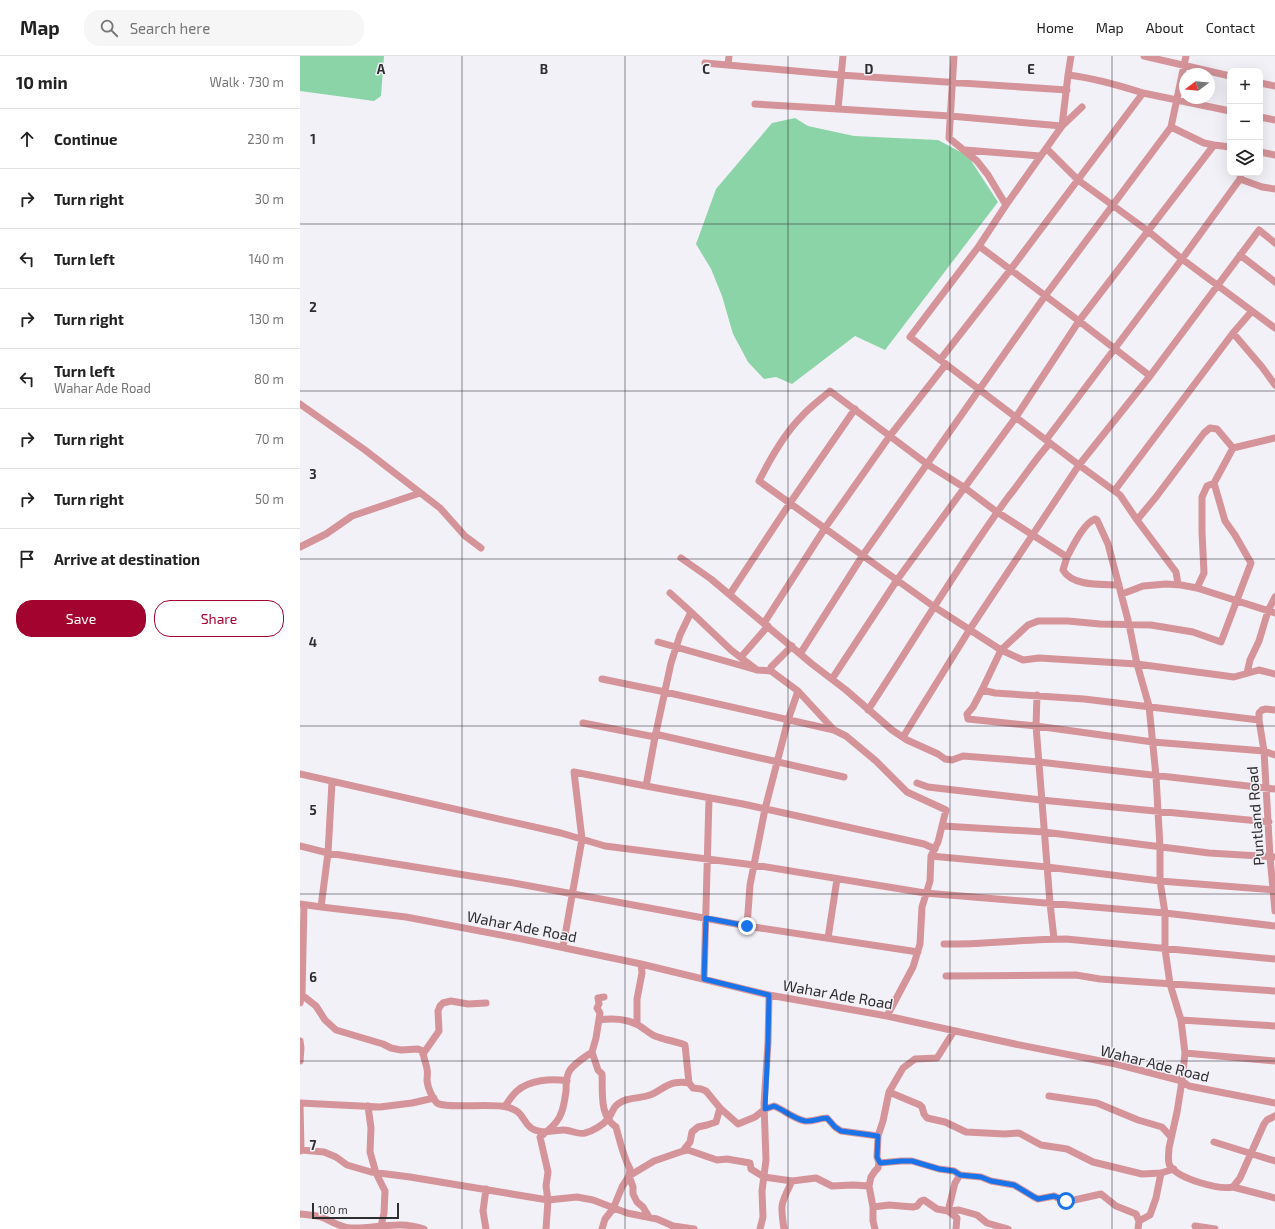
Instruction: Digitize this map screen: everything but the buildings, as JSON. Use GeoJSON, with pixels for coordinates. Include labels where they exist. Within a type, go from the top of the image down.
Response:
{"type":"FeatureCollection","features":[{"type":"Feature","properties":{"kind":"street"},"geometry":{"type":"LineString","coordinates":[[728,65],[729,56]]}},
{"type":"Feature","properties":{"kind":"street"},"geometry":{"type":"LineString","coordinates":[[838,109],[840,75],[843,56]]}},
{"type":"Feature","properties":{"kind":"street"},"geometry":{"type":"LineString","coordinates":[[954,56],[948,138],[977,161],[1006,205]]}},
{"type":"Feature","properties":{"kind":"street"},"geometry":{"type":"LineString","coordinates":[[1062,126],[1071,56]]}},
{"type":"Feature","properties":{"kind":"street"},"geometry":{"type":"LineString","coordinates":[[1144,56],[1227,75]]}},
{"type":"Feature","properties":{"kind":"street"},"geometry":{"type":"LineString","coordinates":[[800,654],[863,555],[1045,296],[1171,127],[1186,56]]}},
{"type":"Feature","properties":{"kind":"street"},"geometry":{"type":"LineString","coordinates":[[705,63],[840,75],[1067,90]]}},
{"type":"Feature","properties":{"kind":"street"},"geometry":{"type":"LineString","coordinates":[[1068,75],[1090,78],[1143,93],[1227,111]]}},
{"type":"Feature","properties":{"kind":"street"},"geometry":{"type":"LineString","coordinates":[[1263,84],[1275,86]]}},
{"type":"Feature","properties":{"kind":"street"},"geometry":{"type":"LineString","coordinates":[[741,657],[766,624],[825,528],[889,437],[1010,269],[1143,93]]}},
{"type":"Feature","properties":{"kind":"street"},"geometry":{"type":"LineString","coordinates":[[755,104],[950,116],[1062,126]]}},
{"type":"Feature","properties":{"kind":"street"},"geometry":{"type":"LineString","coordinates":[[1082,107],[1062,126],[979,246],[910,337],[1078,465],[1115,490],[1126,502],[1137,520],[1176,572],[1178,584]]}},
{"type":"Feature","properties":{"kind":"street"},"geometry":{"type":"LineString","coordinates":[[1263,118],[1275,120]]}},
{"type":"Feature","properties":{"kind":"street"},"geometry":{"type":"LineString","coordinates":[[1171,127],[1204,143],[1227,147]]}},
{"type":"Feature","properties":{"kind":"street"},"geometry":{"type":"LineString","coordinates":[[832,679],[897,580],[1016,417],[1079,321],[1214,145]]}},
{"type":"Feature","properties":{"kind":"street"},"geometry":{"type":"LineString","coordinates":[[1047,148],[1078,180],[1148,231],[1217,286],[1275,328]]}},
{"type":"Feature","properties":{"kind":"street"},"geometry":{"type":"LineString","coordinates":[[965,150],[1040,156]]}},
{"type":"Feature","properties":{"kind":"street"},"geometry":{"type":"LineString","coordinates":[[1263,153],[1275,155]]}},
{"type":"Feature","properties":{"kind":"street"},"geometry":{"type":"LineString","coordinates":[[868,710],[933,606],[997,512],[1241,176],[1262,188],[1275,189]]}},
{"type":"Feature","properties":{"kind":"street"},"geometry":{"type":"LineString","coordinates":[[903,737],[970,630],[1078,465],[1150,376],[1259,230],[1275,243]]}},
{"type":"Feature","properties":{"kind":"street"},"geometry":{"type":"LineString","coordinates":[[979,246],[1150,376]]}},
{"type":"Feature","properties":{"kind":"street"},"geometry":{"type":"LineString","coordinates":[[1240,255],[1275,282]]}},
{"type":"Feature","properties":{"kind":"street"},"geometry":{"type":"LineString","coordinates":[[1115,490],[1233,333],[1252,311]]}},
{"type":"Feature","properties":{"kind":"street"},"geometry":{"type":"LineString","coordinates":[[1233,333],[1275,385]]}},
{"type":"Feature","properties":{"kind":"street"},"geometry":{"type":"LineString","coordinates":[[1067,557],[997,512],[965,488],[927,464],[889,437],[830,391],[803,415],[787,435],[759,482],[933,606],[1002,650],[1023,660],[1039,658],[1137,664],[1234,677],[1259,670],[1275,674]]}},
{"type":"Feature","properties":{"kind":"street"},"geometry":{"type":"LineString","coordinates":[[300,404],[365,450],[440,508],[465,536],[481,548]]}},
{"type":"Feature","properties":{"kind":"street"},"geometry":{"type":"LineString","coordinates":[[730,594],[790,503],[855,410]]}},
{"type":"Feature","properties":{"kind":"street"},"geometry":{"type":"LineString","coordinates":[[1137,520],[1204,433],[1210,428],[1217,429],[1233,448]]}},
{"type":"Feature","properties":{"kind":"street"},"geometry":{"type":"LineString","coordinates":[[1197,588],[1204,573],[1202,497],[1207,486],[1214,483],[1233,448],[1275,438]]}},
{"type":"Feature","properties":{"kind":"street"},"geometry":{"type":"LineString","coordinates":[[1214,483],[1225,521],[1251,563],[1221,642],[1193,632],[1151,625],[1038,621],[1028,625],[1002,650],[973,707],[967,714],[968,719],[1036,726],[1153,742],[1264,751],[1275,755]]}},
{"type":"Feature","properties":{"kind":"street"},"geometry":{"type":"LineString","coordinates":[[300,547],[326,534],[352,516],[420,493]]}},
{"type":"Feature","properties":{"kind":"street"},"geometry":{"type":"LineString","coordinates":[[1119,585],[1079,582],[1072,579],[1064,570],[1067,557],[1077,539],[1090,521],[1095,519],[1097,520],[1108,544],[1122,594],[1137,664],[1149,706],[1156,776],[1160,847],[1160,881],[1165,913],[1165,949],[1170,984],[1181,1020],[1185,1053],[1182,1081],[1168,1159],[1170,1166],[1182,1176],[1190,1179],[1227,1188],[1233,1187],[1275,1198]]}},
{"type":"Feature","properties":{"kind":"street"},"geometry":{"type":"LineString","coordinates":[[681,558],[730,594],[892,730],[945,759],[952,760],[963,756],[1039,762],[1275,789]]}},
{"type":"Feature","properties":{"kind":"street"},"geometry":{"type":"LineString","coordinates":[[1122,594],[1143,586],[1178,584],[1197,588],[1272,612]]}},
{"type":"Feature","properties":{"kind":"street"},"geometry":{"type":"LineString","coordinates":[[670,593],[757,670]]}},
{"type":"Feature","properties":{"kind":"street"},"geometry":{"type":"LineString","coordinates":[[1247,673],[1250,660],[1272,612],[1275,597]]}},
{"type":"Feature","properties":{"kind":"street"},"geometry":{"type":"LineString","coordinates":[[646,786],[655,736],[671,664],[680,635],[691,612]]}},
{"type":"Feature","properties":{"kind":"street"},"geometry":{"type":"LineString","coordinates":[[658,642],[757,670],[771,671],[798,691],[834,730]]}},
{"type":"Feature","properties":{"kind":"street"},"geometry":{"type":"LineString","coordinates":[[771,671],[771,667],[792,646]]}},
{"type":"Feature","properties":{"kind":"street"},"geometry":{"type":"LineString","coordinates":[[602,679],[834,730],[846,736],[876,761],[907,792],[946,810],[938,842],[931,856],[930,881],[925,893],[922,907],[920,944],[918,952],[907,979],[894,1000],[887,1016]]}},
{"type":"Feature","properties":{"kind":"street"},"geometry":{"type":"LineString","coordinates":[[982,690],[995,694],[1037,695],[1149,706],[1259,720],[1262,710],[1266,708],[1275,710]]}},
{"type":"Feature","properties":{"kind":"street"},"geometry":{"type":"LineString","coordinates":[[747,926],[750,885],[765,809],[788,720],[798,691]]}},
{"type":"Feature","properties":{"kind":"street"},"geometry":{"type":"LineString","coordinates":[[1037,695],[1036,726],[1041,800],[1054,939]]}},
{"type":"Feature","properties":{"kind":"street","name":"Puntland Road"},"geometry":{"type":"LineString","coordinates":[[1259,720],[1264,751],[1275,911]]}},
{"type":"Feature","properties":{"kind":"street"},"geometry":{"type":"LineString","coordinates":[[583,723],[655,736],[844,777]]}},
{"type":"Feature","properties":{"kind":"street"},"geometry":{"type":"LineString","coordinates":[[563,947],[574,894],[582,839],[574,772],[765,809],[924,844],[934,849]]}},
{"type":"Feature","properties":{"kind":"street"},"geometry":{"type":"LineString","coordinates":[[300,774],[561,833],[605,846],[754,865],[925,893],[1165,913],[1275,926]]}},
{"type":"Feature","properties":{"kind":"street"},"geometry":{"type":"LineString","coordinates":[[321,908],[328,853],[332,782]]}},
{"type":"Feature","properties":{"kind":"street"},"geometry":{"type":"LineString","coordinates":[[917,784],[928,787],[1041,800],[1269,822]]}},
{"type":"Feature","properties":{"kind":"street"},"geometry":{"type":"LineString","coordinates":[[704,979],[709,798]]}},
{"type":"Feature","properties":{"kind":"street"},"geometry":{"type":"LineString","coordinates":[[943,826],[1044,832],[1209,853],[1272,857]]}},
{"type":"Feature","properties":{"kind":"street"},"geometry":{"type":"LineString","coordinates":[[300,846],[328,853],[508,882],[747,926],[918,952]]}},
{"type":"Feature","properties":{"kind":"street"},"geometry":{"type":"LineString","coordinates":[[931,856],[1047,867],[1160,881],[1274,890]]}},
{"type":"Feature","properties":{"kind":"street"},"geometry":{"type":"LineString","coordinates":[[828,938],[837,879]]}},
{"type":"Feature","properties":{"kind":"street"},"geometry":{"type":"LineString","coordinates":[[300,1003],[302,995],[302,904]]}},
{"type":"Feature","properties":{"kind":"street","name":"Wahar Ade Road"},"geometry":{"type":"LineString","coordinates":[[302,904],[321,908],[406,917],[563,947],[769,995],[887,1016],[1116,1064],[1182,1081],[1189,1086],[1275,1103]]}},
{"type":"Feature","properties":{"kind":"street"},"geometry":{"type":"LineString","coordinates":[[944,944],[1054,939],[1275,959]]}},
{"type":"Feature","properties":{"kind":"street"},"geometry":{"type":"LineString","coordinates":[[636,1024],[642,973],[641,964]]}},
{"type":"Feature","properties":{"kind":"street"},"geometry":{"type":"LineString","coordinates":[[946,976],[1076,975],[1100,979],[1275,991]]}},
{"type":"Feature","properties":{"kind":"street"},"geometry":{"type":"LineString","coordinates":[[302,995],[316,1006],[325,1020],[336,1030],[368,1039],[391,1048],[401,1050],[418,1049],[423,1051],[428,1070],[427,1081],[434,1098],[438,1103],[448,1106],[480,1104],[505,1106],[516,1110],[531,1128],[536,1131],[547,1132],[564,1130],[584,1133],[597,1128],[608,1119],[616,1105],[624,1100],[632,1100],[650,1095],[672,1083],[689,1083]]}},
{"type":"Feature","properties":{"kind":"street"},"geometry":{"type":"LineString","coordinates":[[760,1229],[763,1217],[762,1191],[766,1160],[765,1109],[769,995]]}},
{"type":"Feature","properties":{"kind":"street"},"geometry":{"type":"LineString","coordinates":[[602,1229],[605,1219],[613,1209],[630,1169],[624,1157],[616,1126],[608,1119],[601,1099],[602,1074],[598,1070],[592,1052],[600,1013],[598,1008],[598,998],[604,997]]}},
{"type":"Feature","properties":{"kind":"street"},"geometry":{"type":"LineString","coordinates":[[423,1054],[439,1031],[438,1011],[443,1003],[451,1001],[468,1004],[486,1003]]}},
{"type":"Feature","properties":{"kind":"street"},"geometry":{"type":"LineString","coordinates":[[599,1020],[619,1019],[636,1024],[647,1032],[656,1036],[685,1045],[689,1083],[693,1088],[706,1091],[720,1108],[738,1124],[755,1117],[765,1109],[774,1106],[798,1119],[805,1121],[827,1118],[841,1131],[878,1136]]}},
{"type":"Feature","properties":{"kind":"street"},"geometry":{"type":"LineString","coordinates":[[1181,1020],[1275,1026]]}},
{"type":"Feature","properties":{"kind":"street"},"geometry":{"type":"LineString","coordinates":[[880,1163],[877,1157],[878,1136],[890,1092],[903,1068],[915,1059],[938,1058],[954,1030]]}},
{"type":"Feature","properties":{"kind":"street"},"geometry":{"type":"LineString","coordinates":[[300,1041],[300,1061]]}},
{"type":"Feature","properties":{"kind":"street"},"geometry":{"type":"LineString","coordinates":[[546,1229],[548,1200],[546,1186],[548,1172],[540,1137],[556,1124],[562,1115],[570,1070],[592,1052]]}},
{"type":"Feature","properties":{"kind":"street"},"geometry":{"type":"LineString","coordinates":[[1185,1053],[1275,1061]]}},
{"type":"Feature","properties":{"kind":"street"},"geometry":{"type":"LineString","coordinates":[[505,1106],[516,1091],[525,1085],[556,1079],[567,1081]]}},
{"type":"Feature","properties":{"kind":"street"},"geometry":{"type":"LineString","coordinates":[[890,1092],[920,1105],[927,1118],[945,1122],[966,1132],[1005,1134],[1019,1133],[1040,1145],[1067,1149],[1093,1162],[1142,1174],[1161,1173],[1174,1169]]}},
{"type":"Feature","properties":{"kind":"street"},"geometry":{"type":"LineString","coordinates":[[1049,1096],[1097,1103],[1162,1128],[1171,1137]]}},
{"type":"Feature","properties":{"kind":"street"},"geometry":{"type":"LineString","coordinates":[[434,1098],[400,1105],[368,1106],[300,1103],[301,1150],[324,1152],[330,1154],[347,1165],[376,1173],[410,1177],[548,1200],[577,1197],[593,1200],[626,1213],[657,1219],[673,1228],[694,1229]]}},
{"type":"Feature","properties":{"kind":"street"},"geometry":{"type":"LineString","coordinates":[[368,1106],[371,1128],[370,1152],[376,1173],[385,1192],[384,1213],[380,1226]]}},
{"type":"Feature","properties":{"kind":"street"},"geometry":{"type":"LineString","coordinates":[[683,1151],[690,1142],[692,1132],[698,1127],[716,1122],[720,1108]]}},
{"type":"Feature","properties":{"kind":"street"},"geometry":{"type":"LineString","coordinates":[[1233,1187],[1240,1178],[1264,1124],[1267,1120],[1275,1116]]}},
{"type":"Feature","properties":{"kind":"street"},"geometry":{"type":"LineString","coordinates":[[1214,1142],[1275,1161]]}},
{"type":"Feature","properties":{"kind":"street"},"geometry":{"type":"LineString","coordinates":[[628,1176],[654,1161],[683,1151],[693,1151],[718,1160],[727,1158],[750,1163],[751,1169],[764,1177],[792,1181],[816,1178],[832,1186],[869,1186]]}},
{"type":"Feature","properties":{"kind":"street"},"geometry":{"type":"LineString","coordinates":[[880,1163],[912,1161],[939,1169],[954,1171],[960,1175],[981,1177],[991,1181],[1014,1185],[1038,1199],[1054,1196],[1062,1200],[1070,1201],[1101,1194],[1116,1206],[1136,1214],[1139,1221],[1138,1229]]}},
{"type":"Feature","properties":{"kind":"street"},"geometry":{"type":"LineString","coordinates":[[875,1229],[869,1186],[880,1163]]}},
{"type":"Feature","properties":{"kind":"street"},"geometry":{"type":"LineString","coordinates":[[1139,1221],[1150,1215],[1156,1198],[1161,1173]]}},
{"type":"Feature","properties":{"kind":"street"},"geometry":{"type":"LineString","coordinates":[[948,1211],[955,1183],[960,1175]]}},
{"type":"Feature","properties":{"kind":"street"},"geometry":{"type":"LineString","coordinates":[[628,1176],[633,1187],[633,1194],[649,1218]]}},
{"type":"Feature","properties":{"kind":"street"},"geometry":{"type":"LineString","coordinates":[[784,1229],[781,1211],[783,1198],[792,1181]]}},
{"type":"Feature","properties":{"kind":"street"},"geometry":{"type":"LineString","coordinates":[[486,1189],[483,1211],[486,1229]]}},
{"type":"Feature","properties":{"kind":"street"},"geometry":{"type":"LineString","coordinates":[[873,1207],[889,1205],[913,1207],[917,1206],[924,1200],[936,1209],[948,1211],[959,1210],[977,1215],[987,1223],[1008,1229]]}},
{"type":"Feature","properties":{"kind":"street"},"geometry":{"type":"LineString","coordinates":[[948,1211],[957,1218],[956,1229]]}},
{"type":"Feature","properties":{"kind":"street"},"geometry":{"type":"LineString","coordinates":[[300,1214],[322,1218],[339,1226],[355,1229],[410,1225],[424,1229]]}},
{"type":"Feature","properties":{"kind":"street"},"geometry":{"type":"LineString","coordinates":[[1195,1226],[1215,1229]]}},
{"type":"Feature","properties":{"kind":"green space"},"geometry":{"type":"Polygon","coordinates":[[[300,56],[384,56],[381,96],[374,101],[300,91],[300,56]]]}},
{"type":"Feature","properties":{"kind":"green space"},"geometry":{"type":"Polygon","coordinates":[[[795,118],[808,126],[854,136],[938,140],[968,156],[998,202],[885,350],[855,336],[792,384],[776,377],[764,379],[748,362],[733,334],[722,296],[711,269],[696,244],[716,189],[772,123],[795,118]]]}},
{"type":"Feature","properties":{"kind":"route"},"geometry":{"type":"LineString","coordinates":[[747,926],[706,918],[704,979],[769,995],[765,1109],[774,1106],[798,1119],[805,1121],[827,1118],[841,1131],[878,1136],[877,1157],[880,1163],[912,1161],[939,1169],[954,1171],[960,1175],[981,1177],[991,1181],[1014,1185],[1038,1199],[1055,1196],[1066,1201]]}}]}
